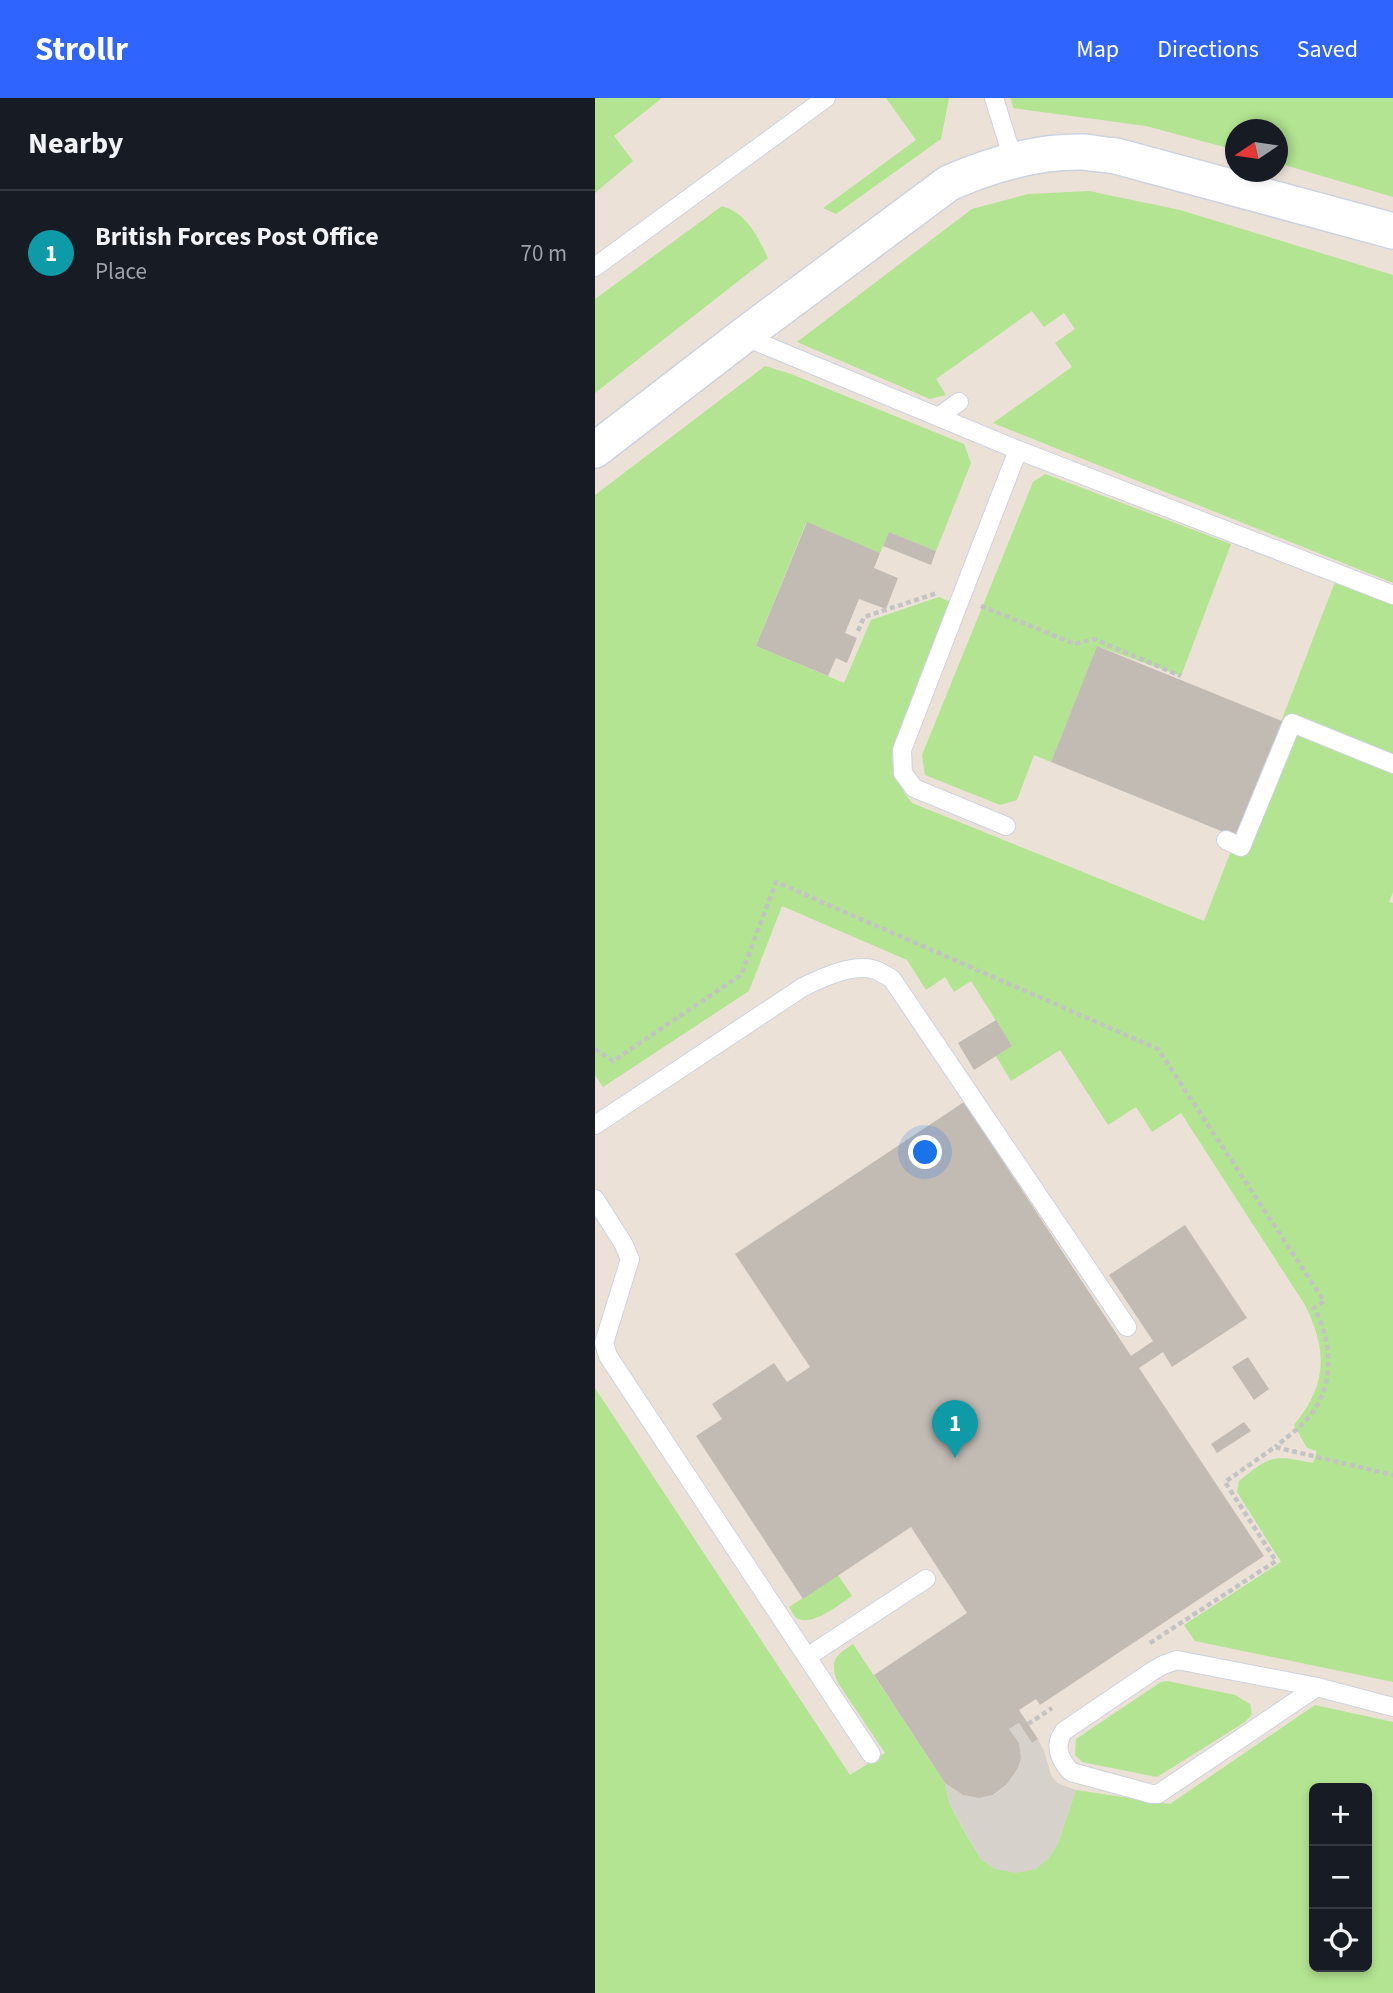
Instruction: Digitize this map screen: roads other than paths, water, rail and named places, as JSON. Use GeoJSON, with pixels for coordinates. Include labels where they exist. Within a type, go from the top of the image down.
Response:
{"type":"FeatureCollection","features":[{"type":"Feature","properties":{"kind":"street"},"geometry":{"type":"LineString","coordinates":[[595,450],[949,183],[972,173],[1044,155],[1082,152],[1116,156],[1393,231]]}},
{"type":"Feature","properties":{"kind":"lane"},"geometry":{"type":"LineString","coordinates":[[595,267],[826,98]]}},
{"type":"Feature","properties":{"kind":"lane"},"geometry":{"type":"LineString","coordinates":[[994,98],[1014,162]]}},
{"type":"Feature","properties":{"kind":"lane"},"geometry":{"type":"LineString","coordinates":[[743,336],[1018,450],[1393,595]]}},
{"type":"Feature","properties":{"kind":"lane"},"geometry":{"type":"LineString","coordinates":[[938,417],[959,402]]}},
{"type":"Feature","properties":{"kind":"lane"},"geometry":{"type":"LineString","coordinates":[[1006,826],[914,788],[903,773],[902,750],[1018,450]]}},
{"type":"Feature","properties":{"kind":"lane"},"geometry":{"type":"LineString","coordinates":[[1226,840],[1241,847],[1292,723],[1393,764]]}},
{"type":"Feature","properties":{"kind":"lane"},"geometry":{"type":"LineString","coordinates":[[595,1125],[803,987],[826,976],[869,968],[892,979],[1127,1327]]}},
{"type":"Feature","properties":{"kind":"lane"},"geometry":{"type":"LineString","coordinates":[[595,1199],[630,1259],[604,1343],[608,1356],[871,1754]]}},
{"type":"Feature","properties":{"kind":"lane"},"geometry":{"type":"LineString","coordinates":[[807,1657],[926,1579]]}},
{"type":"Feature","properties":{"kind":"lane"},"geometry":{"type":"LineString","coordinates":[[1317,1687],[1158,1794],[1071,1772],[1058,1751],[1059,1738],[1063,1731],[1151,1672],[1177,1660],[1317,1687],[1393,1706]]}},
{"type":"Feature","properties":{"kind":"place","name":"British Forces Post Office"},"geometry":{"type":"Point","coordinates":[955,1458]}}]}
